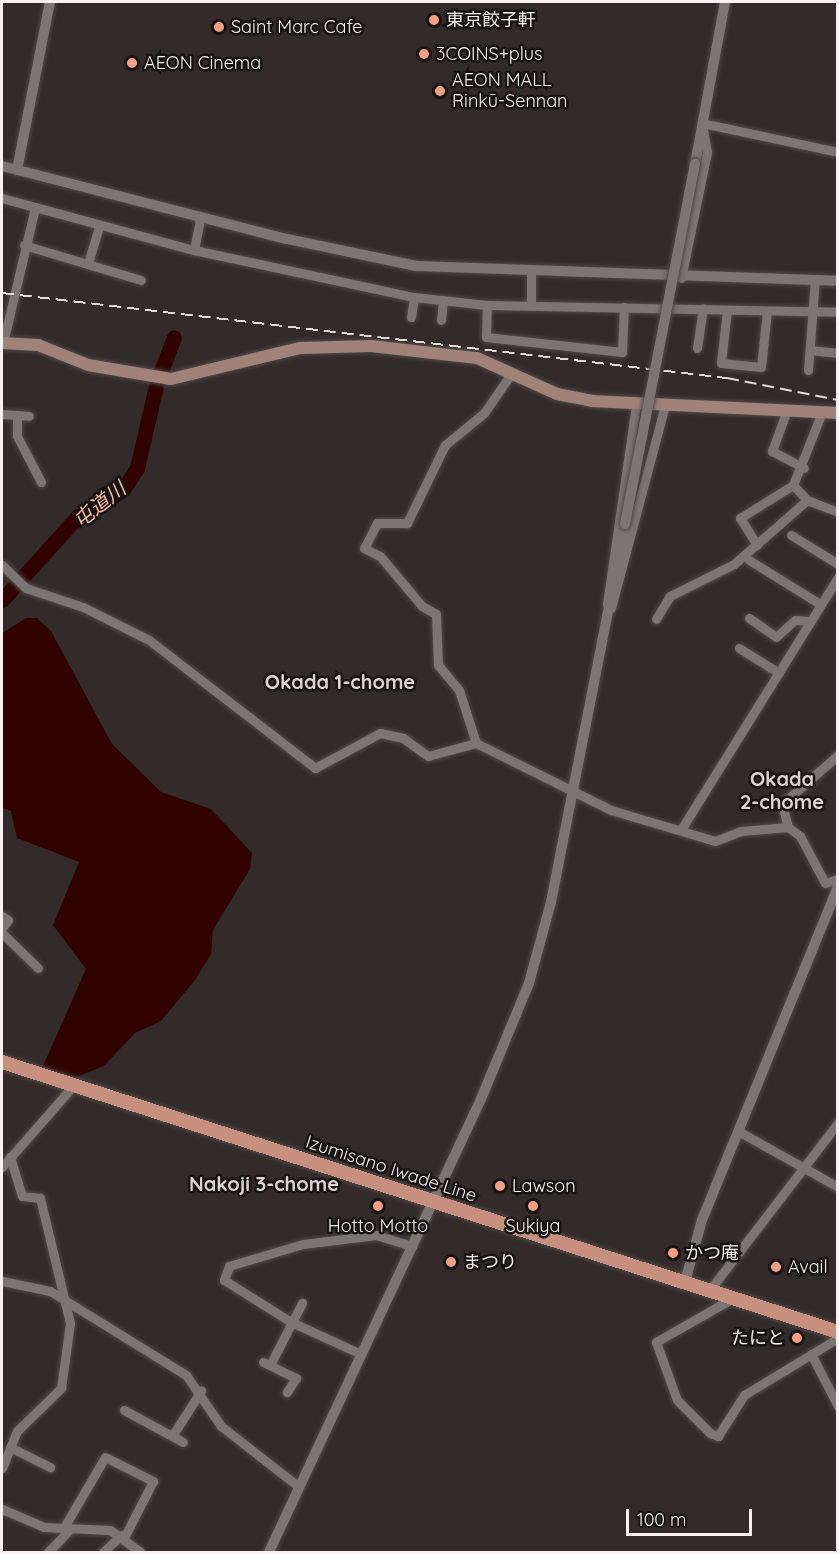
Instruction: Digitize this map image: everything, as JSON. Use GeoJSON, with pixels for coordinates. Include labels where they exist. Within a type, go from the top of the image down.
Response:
{"type":"FeatureCollection","features":[{"type":"Feature","properties":{"kind":"main road"},"geometry":{"type":"LineString","coordinates":[[2,343],[38,345],[88,365],[171,379],[300,348],[371,346],[477,358],[571,398],[636,404],[837,413]]}},
{"type":"Feature","properties":{"kind":"main road","name":"Izumisano Iwade Line"},"geometry":{"type":"LineString","coordinates":[[2,1062],[837,1332]]}},
{"type":"Feature","properties":{"kind":"street"},"geometry":{"type":"LineString","coordinates":[[17,170],[50,2]]}},
{"type":"Feature","properties":{"kind":"street"},"geometry":{"type":"LineString","coordinates":[[269,1552],[432,1202],[529,983],[573,792],[725,2]]}},
{"type":"Feature","properties":{"kind":"street"},"geometry":{"type":"LineString","coordinates":[[702,123],[837,152]]}},
{"type":"Feature","properties":{"kind":"street"},"geometry":{"type":"LineString","coordinates":[[681,278],[707,152],[702,123]]}},
{"type":"Feature","properties":{"kind":"street"},"geometry":{"type":"LineString","coordinates":[[2,166],[200,218],[416,266],[531,273],[837,281]]}},
{"type":"Feature","properties":{"kind":"street"},"geometry":{"type":"LineString","coordinates":[[2,198],[99,227],[194,250],[414,297],[487,305],[837,312]]}},
{"type":"Feature","properties":{"kind":"street"},"geometry":{"type":"LineString","coordinates":[[2,343],[24,245],[35,208]]}},
{"type":"Feature","properties":{"kind":"street"},"geometry":{"type":"LineString","coordinates":[[194,250],[200,218]]}},
{"type":"Feature","properties":{"kind":"street"},"geometry":{"type":"LineString","coordinates":[[88,263],[99,227]]}},
{"type":"Feature","properties":{"kind":"street"},"geometry":{"type":"LineString","coordinates":[[24,245],[141,280]]}},
{"type":"Feature","properties":{"kind":"street"},"geometry":{"type":"LineString","coordinates":[[531,273],[531,305]]}},
{"type":"Feature","properties":{"kind":"street"},"geometry":{"type":"LineString","coordinates":[[808,370],[815,280]]}},
{"type":"Feature","properties":{"kind":"street"},"geometry":{"type":"LineString","coordinates":[[411,317],[414,297]]}},
{"type":"Feature","properties":{"kind":"street"},"geometry":{"type":"LineString","coordinates":[[441,320],[443,300]]}},
{"type":"Feature","properties":{"kind":"street"},"geometry":{"type":"LineString","coordinates":[[487,305],[486,337],[622,352],[624,307]]}},
{"type":"Feature","properties":{"kind":"street"},"geometry":{"type":"LineString","coordinates":[[697,348],[703,308]]}},
{"type":"Feature","properties":{"kind":"street"},"geometry":{"type":"LineString","coordinates":[[727,310],[721,363],[761,367],[767,311]]}},
{"type":"Feature","properties":{"kind":"street"},"geometry":{"type":"LineString","coordinates":[[810,350],[837,353]]}},
{"type":"Feature","properties":{"kind":"street"},"geometry":{"type":"LineString","coordinates":[[476,743],[459,690],[438,664],[436,614],[422,606],[380,556],[364,548],[377,523],[407,523],[445,445],[484,413],[511,374]]}},
{"type":"Feature","properties":{"kind":"street"},"geometry":{"type":"LineString","coordinates":[[608,613],[606,588],[636,404]]}},
{"type":"Feature","properties":{"kind":"street"},"geometry":{"type":"LineString","coordinates":[[608,613],[619,593],[665,405]]}},
{"type":"Feature","properties":{"kind":"street"},"geometry":{"type":"LineString","coordinates":[[787,410],[772,451],[804,468]]}},
{"type":"Feature","properties":{"kind":"street"},"geometry":{"type":"LineString","coordinates":[[757,545],[740,518],[792,485],[804,468],[822,412]]}},
{"type":"Feature","properties":{"kind":"street"},"geometry":{"type":"LineString","coordinates":[[2,414],[29,416]]}},
{"type":"Feature","properties":{"kind":"street"},"geometry":{"type":"LineString","coordinates":[[17,415],[17,436],[41,482]]}},
{"type":"Feature","properties":{"kind":"street"},"geometry":{"type":"LineString","coordinates":[[792,485],[807,500],[837,512]]}},
{"type":"Feature","properties":{"kind":"street"},"geometry":{"type":"LineString","coordinates":[[656,619],[682,587],[734,564],[807,500]]}},
{"type":"Feature","properties":{"kind":"street"},"geometry":{"type":"LineString","coordinates":[[791,535],[837,564]]}},
{"type":"Feature","properties":{"kind":"street"},"geometry":{"type":"LineString","coordinates":[[749,560],[820,604]]}},
{"type":"Feature","properties":{"kind":"street"},"geometry":{"type":"LineString","coordinates":[[2,565],[26,588],[83,607],[149,640],[315,768],[360,739],[380,734],[403,738],[428,756],[476,743],[611,810],[682,828],[715,841],[741,831],[788,827]]}},
{"type":"Feature","properties":{"kind":"street"},"geometry":{"type":"LineString","coordinates":[[682,828],[837,577]]}},
{"type":"Feature","properties":{"kind":"street"},"geometry":{"type":"LineString","coordinates":[[748,618],[777,637],[795,620],[809,621]]}},
{"type":"Feature","properties":{"kind":"street"},"geometry":{"type":"LineString","coordinates":[[739,648],[779,673]]}},
{"type":"Feature","properties":{"kind":"street"},"geometry":{"type":"LineString","coordinates":[[837,755],[782,804],[788,827],[800,836],[825,883],[837,879]]}},
{"type":"Feature","properties":{"kind":"street"},"geometry":{"type":"LineString","coordinates":[[685,1282],[702,1220],[837,886]]}},
{"type":"Feature","properties":{"kind":"street"},"geometry":{"type":"LineString","coordinates":[[2,916],[8,920],[2,928]]}},
{"type":"Feature","properties":{"kind":"street"},"geometry":{"type":"LineString","coordinates":[[2,933],[38,968]]}},
{"type":"Feature","properties":{"kind":"street"},"geometry":{"type":"LineString","coordinates":[[2,1167],[73,1086]]}},
{"type":"Feature","properties":{"kind":"street"},"geometry":{"type":"LineString","coordinates":[[709,1291],[837,1123]]}},
{"type":"Feature","properties":{"kind":"street"},"geometry":{"type":"LineString","coordinates":[[738,1131],[800,1170],[837,1187]]}},
{"type":"Feature","properties":{"kind":"street"},"geometry":{"type":"LineString","coordinates":[[2,1468],[23,1423],[61,1388],[70,1323],[40,1198],[22,1196],[10,1156]]}},
{"type":"Feature","properties":{"kind":"street"},"geometry":{"type":"LineString","coordinates":[[361,1354],[291,1322],[224,1280],[229,1266],[303,1244],[376,1235],[412,1245]]}},
{"type":"Feature","properties":{"kind":"street"},"geometry":{"type":"LineString","coordinates":[[2,1281],[26,1284],[65,1300],[186,1375],[201,1391],[221,1426],[299,1487]]}},
{"type":"Feature","properties":{"kind":"street"},"geometry":{"type":"LineString","coordinates":[[734,1298],[656,1342],[676,1400],[710,1433],[718,1436],[744,1395],[837,1338]]}},
{"type":"Feature","properties":{"kind":"street"},"geometry":{"type":"LineString","coordinates":[[287,1392],[296,1378],[266,1364],[302,1303]]}},
{"type":"Feature","properties":{"kind":"street"},"geometry":{"type":"LineString","coordinates":[[812,1354],[834,1394],[837,1406]]}},
{"type":"Feature","properties":{"kind":"street"},"geometry":{"type":"LineString","coordinates":[[172,1436],[201,1391]]}},
{"type":"Feature","properties":{"kind":"street"},"geometry":{"type":"LineString","coordinates":[[124,1410],[183,1442]]}},
{"type":"Feature","properties":{"kind":"street"},"geometry":{"type":"LineString","coordinates":[[10,1447],[51,1467]]}},
{"type":"Feature","properties":{"kind":"street"},"geometry":{"type":"LineString","coordinates":[[48,1552],[65,1530],[105,1457],[153,1481],[122,1537],[103,1552]]}},
{"type":"Feature","properties":{"kind":"street"},"geometry":{"type":"LineString","coordinates":[[2,1509],[65,1530],[100,1528],[122,1537],[140,1552]]}},
{"type":"Feature","properties":{"kind":"shaded area"},"geometry":{"type":"Polygon","coordinates":[[[26,618],[37,618],[51,631],[112,744],[161,792],[211,809],[252,853],[250,869],[213,930],[211,954],[195,980],[161,1021],[135,1033],[104,1066],[74,1078],[43,1066],[86,969],[53,925],[79,862],[17,838],[11,811],[2,808],[2,633],[26,618]]]}},
{"type":"Feature","properties":{"kind":"waterway","name":"屯道川"},"geometry":{"type":"LineString","coordinates":[[161,371],[174,337]]}},
{"type":"Feature","properties":{"kind":"waterway","name":"屯道川"},"geometry":{"type":"LineString","coordinates":[[2,600],[78,516],[90,513],[124,488],[137,468],[156,386]]}},
{"type":"Feature","properties":{"kind":"railway"},"geometry":{"type":"LineString","coordinates":[[2,293],[727,378],[838,400]]}},
{"type":"Feature","properties":{"kind":"place","name":"東京餃子軒"},"geometry":{"type":"Point","coordinates":[434,20]}},
{"type":"Feature","properties":{"kind":"place","name":"Saint Marc Cafe"},"geometry":{"type":"Point","coordinates":[219,27]}},
{"type":"Feature","properties":{"kind":"place","name":"3COINS+plus"},"geometry":{"type":"Point","coordinates":[424,54]}},
{"type":"Feature","properties":{"kind":"place","name":"AEON Cinema"},"geometry":{"type":"Point","coordinates":[132,63]}},
{"type":"Feature","properties":{"kind":"place","name":"AEON MALL Rinkū-Sennan"},"geometry":{"type":"Point","coordinates":[440,91]}},
{"type":"Feature","properties":{"kind":"place","name":"Lawson"},"geometry":{"type":"Point","coordinates":[500,1186]}},
{"type":"Feature","properties":{"kind":"place","name":"Hotto Motto"},"geometry":{"type":"Point","coordinates":[378,1206]}},
{"type":"Feature","properties":{"kind":"place","name":"Sukiya"},"geometry":{"type":"Point","coordinates":[533,1206]}},
{"type":"Feature","properties":{"kind":"place","name":"かつ庵"},"geometry":{"type":"Point","coordinates":[673,1253]}},
{"type":"Feature","properties":{"kind":"place","name":"まつり"},"geometry":{"type":"Point","coordinates":[451,1262]}},
{"type":"Feature","properties":{"kind":"place","name":"Avail"},"geometry":{"type":"Point","coordinates":[776,1267]}},
{"type":"Feature","properties":{"kind":"place","name":"たにと"},"geometry":{"type":"Point","coordinates":[797,1338]}},
{"type":"Feature","properties":{"kind":"district","name":"Okada 1-chome"},"geometry":{"type":"Point","coordinates":[340,681]}},
{"type":"Feature","properties":{"kind":"district","name":"Okada 2-chome"},"geometry":{"type":"Point","coordinates":[782,790]}},
{"type":"Feature","properties":{"kind":"district","name":"Nakoji 3-chome"},"geometry":{"type":"Point","coordinates":[264,1183]}}]}
